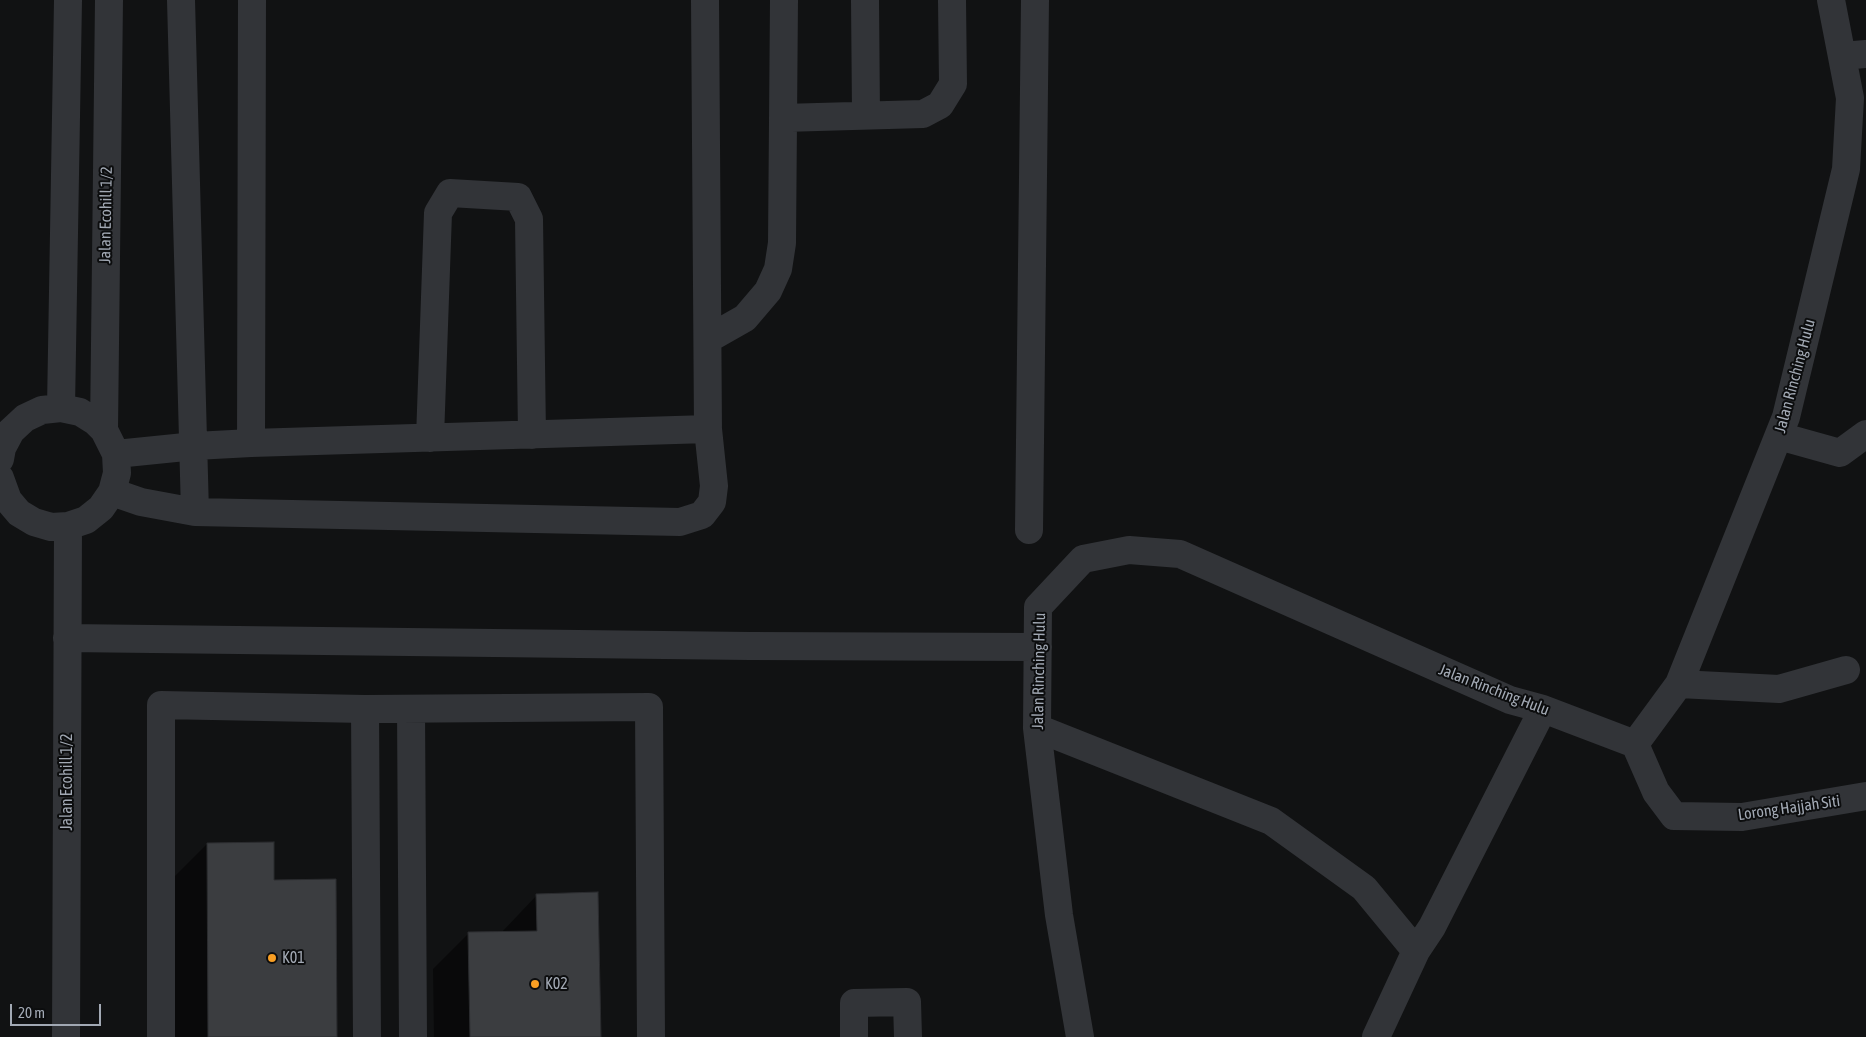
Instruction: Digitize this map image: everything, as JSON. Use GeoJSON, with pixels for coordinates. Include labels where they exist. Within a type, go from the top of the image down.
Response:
{"type":"FeatureCollection","features":[{"type":"Feature","properties":{"kind":"street"},"geometry":{"type":"LineString","coordinates":[[61,408],[68,0]]}},
{"type":"Feature","properties":{"kind":"street","name":"Jalan Ecohill 1/2"},"geometry":{"type":"LineString","coordinates":[[109,0],[110,442],[117,473],[112,492]]}},
{"type":"Feature","properties":{"kind":"street"},"geometry":{"type":"LineString","coordinates":[[180,0],[195,446],[195,512]]}},
{"type":"Feature","properties":{"kind":"street"},"geometry":{"type":"LineString","coordinates":[[250,443],[252,0]]}},
{"type":"Feature","properties":{"kind":"street"},"geometry":{"type":"LineString","coordinates":[[0,478],[0,484],[8,500],[19,513],[34,522],[51,527],[68,526],[86,520],[101,508],[112,492],[141,502],[195,512],[680,522],[702,515],[712,502],[714,486],[708,429],[705,0]]}},
{"type":"Feature","properties":{"kind":"street"},"geometry":{"type":"LineString","coordinates":[[708,339],[745,318],[768,291],[778,269],[782,243],[784,0]]}},
{"type":"Feature","properties":{"kind":"street"},"geometry":{"type":"LineString","coordinates":[[865,0],[866,114]]}},
{"type":"Feature","properties":{"kind":"street"},"geometry":{"type":"LineString","coordinates":[[783,118],[866,114],[923,114],[940,105],[952,84],[952,0]]}},
{"type":"Feature","properties":{"kind":"street"},"geometry":{"type":"LineString","coordinates":[[1029,530],[1035,0]]}},
{"type":"Feature","properties":{"kind":"street","name":"Jalan Rinching Hulu"},"geometry":{"type":"LineString","coordinates":[[1080,1037],[1060,915],[1037,728],[1038,607],[1083,559],[1129,550],[1180,554],[1510,700],[1542,709],[1635,744],[1679,684],[1786,417],[1846,169],[1854,55],[1831,0]]}},
{"type":"Feature","properties":{"kind":"street"},"geometry":{"type":"LineString","coordinates":[[430,438],[438,213],[450,193],[518,197],[529,219],[532,434]]}},
{"type":"Feature","properties":{"kind":"street"},"geometry":{"type":"LineString","coordinates":[[1,451],[11,431],[25,418],[42,410],[61,408],[80,412],[96,422],[110,442],[195,446],[708,429]]}},
{"type":"Feature","properties":{"kind":"street"},"geometry":{"type":"LineString","coordinates":[[1779,436],[1840,453],[1866,434]]}},
{"type":"Feature","properties":{"kind":"street","name":"Jalan Ecohill 1/2"},"geometry":{"type":"LineString","coordinates":[[66,1037],[68,526]]}},
{"type":"Feature","properties":{"kind":"street"},"geometry":{"type":"LineString","coordinates":[[67,638],[750,646],[1038,647]]}},
{"type":"Feature","properties":{"kind":"street"},"geometry":{"type":"LineString","coordinates":[[1679,684],[1779,689],[1846,670]]}},
{"type":"Feature","properties":{"kind":"street"},"geometry":{"type":"LineString","coordinates":[[161,1037],[161,705],[365,709],[649,707],[651,1037]]}},
{"type":"Feature","properties":{"kind":"street"},"geometry":{"type":"LineString","coordinates":[[411,708],[413,1037]]}},
{"type":"Feature","properties":{"kind":"street"},"geometry":{"type":"LineString","coordinates":[[365,709],[367,1037]]}},
{"type":"Feature","properties":{"kind":"street"},"geometry":{"type":"LineString","coordinates":[[1376,1037],[1416,950],[1432,927],[1542,709]]}},
{"type":"Feature","properties":{"kind":"street"},"geometry":{"type":"LineString","coordinates":[[1037,728],[1271,821],[1364,888],[1416,950]]}},
{"type":"Feature","properties":{"kind":"street","name":"Lorong Hajjah Siti"},"geometry":{"type":"LineString","coordinates":[[1635,744],[1656,792],[1674,816],[1742,817],[1866,796]]}},
{"type":"Feature","properties":{"kind":"street"},"geometry":{"type":"LineString","coordinates":[[854,1037],[854,1003],[907,1002],[908,1037]]}},
{"type":"Feature","properties":{"kind":"building","name":"K01"},"geometry":{"type":"Polygon","coordinates":[[[274,842],[274,880],[336,879],[337,1037],[208,1037],[207,843],[274,842]]]}},
{"type":"Feature","properties":{"kind":"building","name":"K02"},"geometry":{"type":"Polygon","coordinates":[[[598,892],[601,1037],[470,1037],[468,932],[537,931],[536,894],[598,892]]]}},
{"type":"Feature","properties":{"kind":"place","name":"K01"},"geometry":{"type":"Point","coordinates":[272,958]}},
{"type":"Feature","properties":{"kind":"place","name":"K02"},"geometry":{"type":"Point","coordinates":[535,984]}}]}
